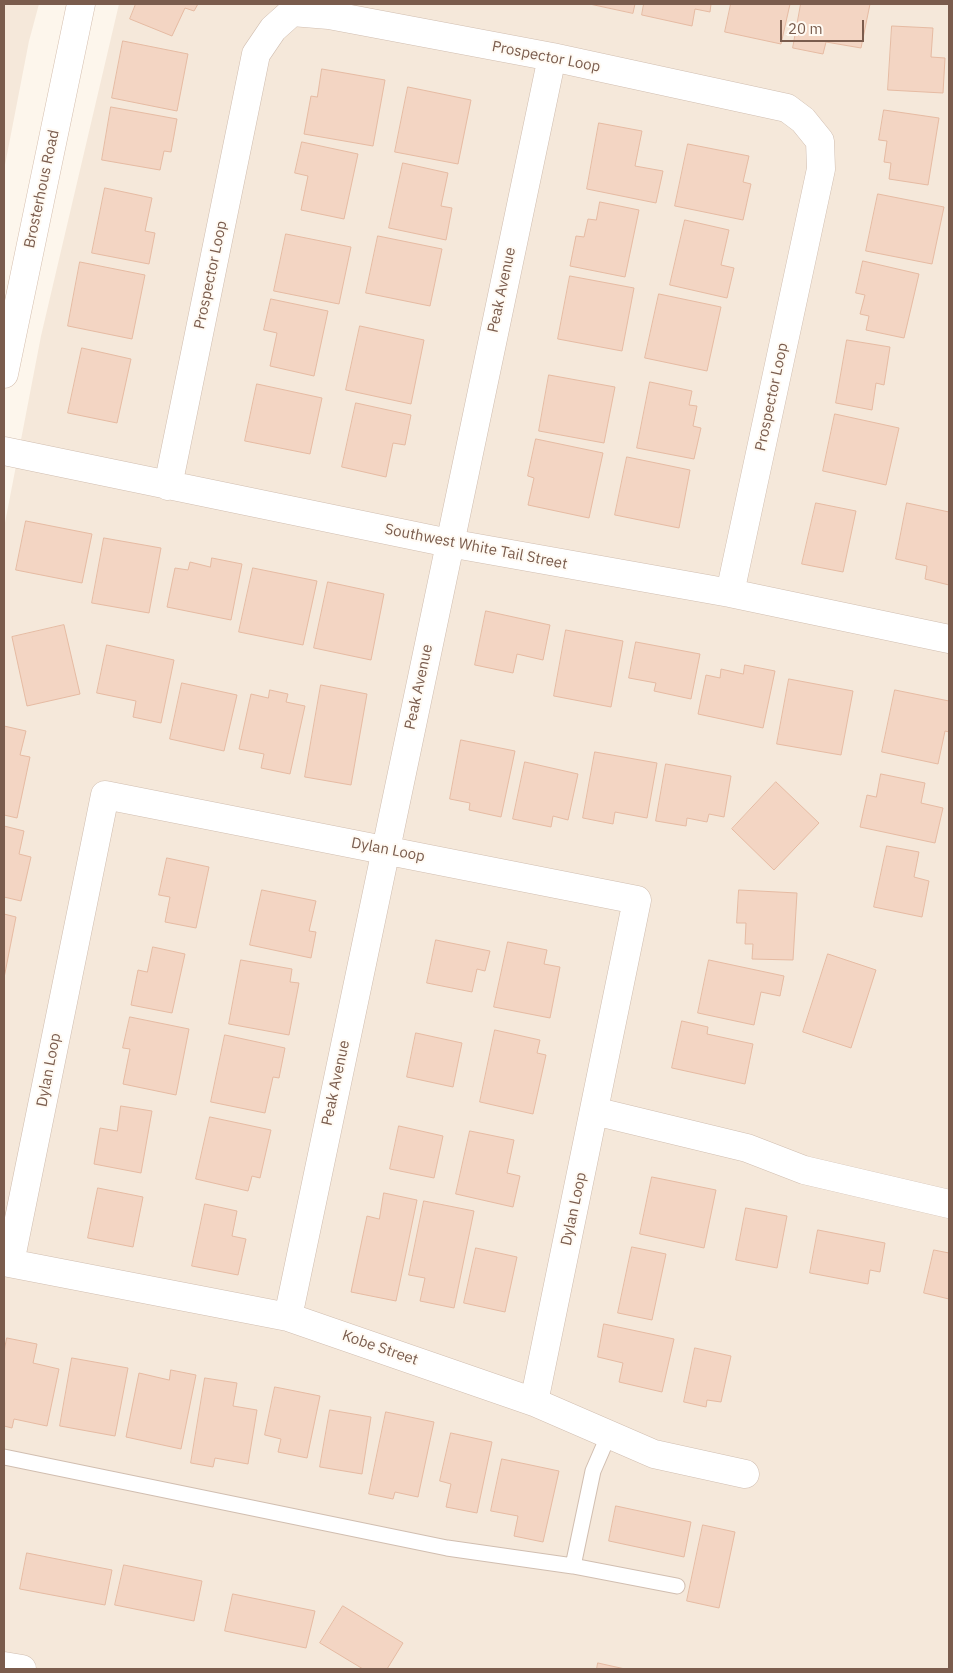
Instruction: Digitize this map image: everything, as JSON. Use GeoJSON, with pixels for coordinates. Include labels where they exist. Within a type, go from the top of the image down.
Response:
{"type":"FeatureCollection","features":[{"type":"Feature","properties":{"kind":"street","name":"Brosterhous Road"},"geometry":{"type":"LineString","coordinates":[[4,374],[81,4]]}},
{"type":"Feature","properties":{"kind":"street","name":"Prospector Loop"},"geometry":{"type":"LineString","coordinates":[[168,486],[256,54],[273,29],[292,12],[329,15],[552,57],[786,108],[803,120],[820,141],[821,169],[730,593]]}},
{"type":"Feature","properties":{"kind":"street","name":"Peak Avenue"},"geometry":{"type":"LineString","coordinates":[[288,1317],[552,57]]}},
{"type":"Feature","properties":{"kind":"street","name":"Southwest White Tail Street"},"geometry":{"type":"LineString","coordinates":[[4,451],[449,543],[730,593],[949,639]]}},
{"type":"Feature","properties":{"kind":"street","name":"Dylan Loop"},"geometry":{"type":"LineString","coordinates":[[7,1263],[105,795],[637,900],[534,1402]]}},
{"type":"Feature","properties":{"kind":"street"},"geometry":{"type":"LineString","coordinates":[[594,1111],[747,1148],[804,1170],[949,1204]]}},
{"type":"Feature","properties":{"kind":"street","name":"Kobe Street"},"geometry":{"type":"LineString","coordinates":[[7,1263],[288,1317],[534,1402],[654,1454],[745,1474]]}},
{"type":"Feature","properties":{"kind":"street"},"geometry":{"type":"LineString","coordinates":[[4,1666],[22,1669]]}},
{"type":"Feature","properties":{"kind":"lane"},"geometry":{"type":"LineString","coordinates":[[573,1566],[593,1471],[609,1434]]}},
{"type":"Feature","properties":{"kind":"lane"},"geometry":{"type":"LineString","coordinates":[[4,1457],[447,1548],[573,1566],[677,1586]]}},
{"type":"Feature","properties":{"kind":"shaded area"},"geometry":{"type":"Polygon","coordinates":[[[4,4],[39,4],[29,41],[4,170],[4,4]]]}},
{"type":"Feature","properties":{"kind":"shaded area"},"geometry":{"type":"Polygon","coordinates":[[[119,4],[949,4],[949,1669],[4,1669],[4,528],[41,336],[119,4]]]}},
{"type":"Feature","properties":{"kind":"building"},"geometry":{"type":"Polygon","coordinates":[[[136,4],[198,4],[194,11],[185,8],[172,36],[130,19],[136,4]]]}},
{"type":"Feature","properties":{"kind":"building"},"geometry":{"type":"Polygon","coordinates":[[[590,4],[635,4],[633,13],[590,4]]]}},
{"type":"Feature","properties":{"kind":"building"},"geometry":{"type":"Polygon","coordinates":[[[644,4],[711,4],[710,12],[695,9],[692,26],[642,15],[644,4]]]}},
{"type":"Feature","properties":{"kind":"building"},"geometry":{"type":"Polygon","coordinates":[[[731,4],[790,4],[781,44],[725,32],[731,4]]]}},
{"type":"Feature","properties":{"kind":"building"},"geometry":{"type":"Polygon","coordinates":[[[801,4],[870,4],[861,48],[826,42],[823,54],[793,48],[801,4]]]}},
{"type":"Feature","properties":{"kind":"building"},"geometry":{"type":"Polygon","coordinates":[[[892,26],[933,28],[931,57],[945,58],[943,93],[888,90],[892,26]]]}},
{"type":"Feature","properties":{"kind":"building"},"geometry":{"type":"Polygon","coordinates":[[[123,41],[188,54],[177,111],[112,98],[123,41]]]}},
{"type":"Feature","properties":{"kind":"building"},"geometry":{"type":"Polygon","coordinates":[[[322,69],[385,80],[373,146],[304,134],[311,96],[317,97],[322,69]]]}},
{"type":"Feature","properties":{"kind":"building"},"geometry":{"type":"Polygon","coordinates":[[[408,87],[471,100],[458,164],[395,152],[408,87]]]}},
{"type":"Feature","properties":{"kind":"building"},"geometry":{"type":"Polygon","coordinates":[[[111,107],[177,119],[171,152],[164,151],[160,170],[102,160],[111,107]]]}},
{"type":"Feature","properties":{"kind":"building"},"geometry":{"type":"Polygon","coordinates":[[[884,110],[939,118],[928,185],[889,179],[891,163],[884,162],[887,141],[879,140],[884,110]]]}},
{"type":"Feature","properties":{"kind":"building"},"geometry":{"type":"Polygon","coordinates":[[[599,123],[642,131],[635,166],[663,171],[656,203],[587,189],[599,123]]]}},
{"type":"Feature","properties":{"kind":"building"},"geometry":{"type":"Polygon","coordinates":[[[302,142],[358,154],[344,219],[301,210],[308,176],[295,173],[302,142]]]}},
{"type":"Feature","properties":{"kind":"building"},"geometry":{"type":"Polygon","coordinates":[[[688,144],[749,156],[743,182],[751,184],[743,220],[675,206],[688,144]]]}},
{"type":"Feature","properties":{"kind":"building"},"geometry":{"type":"Polygon","coordinates":[[[403,163],[448,173],[441,206],[452,208],[446,240],[389,228],[403,163]]]}},
{"type":"Feature","properties":{"kind":"building"},"geometry":{"type":"Polygon","coordinates":[[[105,188],[152,198],[145,231],[155,233],[149,264],[92,253],[105,188]]]}},
{"type":"Feature","properties":{"kind":"building"},"geometry":{"type":"Polygon","coordinates":[[[878,194],[944,207],[932,264],[866,251],[878,194]]]}},
{"type":"Feature","properties":{"kind":"building"},"geometry":{"type":"Polygon","coordinates":[[[600,202],[639,210],[625,277],[570,266],[576,236],[584,237],[588,219],[596,220],[600,202]]]}},
{"type":"Feature","properties":{"kind":"building"},"geometry":{"type":"Polygon","coordinates":[[[685,220],[729,230],[721,265],[734,268],[727,298],[670,285],[685,220]]]}},
{"type":"Feature","properties":{"kind":"building"},"geometry":{"type":"Polygon","coordinates":[[[286,234],[351,247],[339,304],[274,291],[286,234]]]}},
{"type":"Feature","properties":{"kind":"building"},"geometry":{"type":"Polygon","coordinates":[[[378,236],[442,249],[430,306],[366,293],[378,236]]]}},
{"type":"Feature","properties":{"kind":"building"},"geometry":{"type":"Polygon","coordinates":[[[863,261],[919,274],[904,338],[866,330],[869,316],[860,314],[865,295],[856,293],[863,261]]]}},
{"type":"Feature","properties":{"kind":"building"},"geometry":{"type":"Polygon","coordinates":[[[80,262],[145,275],[132,339],[68,326],[80,262]]]}},
{"type":"Feature","properties":{"kind":"building"},"geometry":{"type":"Polygon","coordinates":[[[570,276],[634,288],[622,351],[558,339],[570,276]]]}},
{"type":"Feature","properties":{"kind":"building"},"geometry":{"type":"Polygon","coordinates":[[[659,294],[721,307],[707,371],[645,358],[659,294]]]}},
{"type":"Feature","properties":{"kind":"building"},"geometry":{"type":"Polygon","coordinates":[[[271,299],[328,311],[314,376],[270,366],[277,333],[264,330],[271,299]]]}},
{"type":"Feature","properties":{"kind":"building"},"geometry":{"type":"Polygon","coordinates":[[[360,326],[424,340],[411,404],[346,390],[360,326]]]}},
{"type":"Feature","properties":{"kind":"building"},"geometry":{"type":"Polygon","coordinates":[[[847,340],[890,347],[884,385],[876,383],[872,410],[836,403],[847,340]]]}},
{"type":"Feature","properties":{"kind":"building"},"geometry":{"type":"Polygon","coordinates":[[[82,348],[131,359],[117,423],[68,413],[82,348]]]}},
{"type":"Feature","properties":{"kind":"building"},"geometry":{"type":"Polygon","coordinates":[[[549,375],[615,387],[604,443],[539,431],[549,375]]]}},
{"type":"Feature","properties":{"kind":"building"},"geometry":{"type":"Polygon","coordinates":[[[650,382],[692,391],[689,405],[697,406],[693,426],[701,428],[694,459],[637,448],[650,382]]]}},
{"type":"Feature","properties":{"kind":"building"},"geometry":{"type":"Polygon","coordinates":[[[257,384],[322,398],[310,454],[245,441],[257,384]]]}},
{"type":"Feature","properties":{"kind":"building"},"geometry":{"type":"Polygon","coordinates":[[[356,403],[411,415],[405,445],[393,443],[386,477],[342,467],[356,403]]]}},
{"type":"Feature","properties":{"kind":"building"},"geometry":{"type":"Polygon","coordinates":[[[835,414],[899,428],[886,485],[823,471],[835,414]]]}},
{"type":"Feature","properties":{"kind":"building"},"geometry":{"type":"Polygon","coordinates":[[[536,439],[603,453],[589,518],[528,505],[534,478],[528,476],[536,439]]]}},
{"type":"Feature","properties":{"kind":"building"},"geometry":{"type":"Polygon","coordinates":[[[627,457],[690,470],[679,528],[615,515],[627,457]]]}},
{"type":"Feature","properties":{"kind":"building"},"geometry":{"type":"Polygon","coordinates":[[[816,503],[856,511],[843,572],[802,564],[816,503]]]}},
{"type":"Feature","properties":{"kind":"building"},"geometry":{"type":"Polygon","coordinates":[[[907,503],[949,512],[949,585],[925,579],[927,566],[896,559],[907,503]]]}},
{"type":"Feature","properties":{"kind":"building"},"geometry":{"type":"Polygon","coordinates":[[[26,521],[92,534],[82,583],[16,570],[26,521]]]}},
{"type":"Feature","properties":{"kind":"building"},"geometry":{"type":"Polygon","coordinates":[[[104,538],[161,548],[149,613],[92,603],[104,538]]]}},
{"type":"Feature","properties":{"kind":"building"},"geometry":{"type":"Polygon","coordinates":[[[212,558],[242,564],[231,620],[167,607],[175,568],[188,570],[190,562],[210,567],[212,558]]]}},
{"type":"Feature","properties":{"kind":"building"},"geometry":{"type":"Polygon","coordinates":[[[253,568],[317,581],[303,645],[239,632],[253,568]]]}},
{"type":"Feature","properties":{"kind":"building"},"geometry":{"type":"Polygon","coordinates":[[[328,582],[384,594],[371,660],[314,648],[328,582]]]}},
{"type":"Feature","properties":{"kind":"building"},"geometry":{"type":"Polygon","coordinates":[[[486,611],[550,625],[543,660],[517,654],[513,673],[475,665],[486,611]]]}},
{"type":"Feature","properties":{"kind":"building"},"geometry":{"type":"Polygon","coordinates":[[[64,625],[80,694],[27,706],[12,637],[64,625]]]}},
{"type":"Feature","properties":{"kind":"building"},"geometry":{"type":"Polygon","coordinates":[[[566,630],[623,641],[611,707],[554,696],[566,630]]]}},
{"type":"Feature","properties":{"kind":"building"},"geometry":{"type":"Polygon","coordinates":[[[636,642],[700,654],[691,699],[654,691],[656,683],[629,678],[636,642]]]}},
{"type":"Feature","properties":{"kind":"building"},"geometry":{"type":"Polygon","coordinates":[[[107,645],[174,660],[161,723],[133,717],[136,701],[97,693],[107,645]]]}},
{"type":"Feature","properties":{"kind":"building"},"geometry":{"type":"Polygon","coordinates":[[[745,665],[775,671],[763,728],[698,714],[706,675],[720,678],[721,669],[743,674],[745,665]]]}},
{"type":"Feature","properties":{"kind":"building"},"geometry":{"type":"Polygon","coordinates":[[[789,679],[853,691],[841,755],[777,744],[789,679]]]}},
{"type":"Feature","properties":{"kind":"building"},"geometry":{"type":"Polygon","coordinates":[[[182,683],[237,695],[224,751],[170,739],[182,683]]]}},
{"type":"Feature","properties":{"kind":"building"},"geometry":{"type":"Polygon","coordinates":[[[321,685],[367,694],[351,785],[305,777],[321,685]]]}},
{"type":"Feature","properties":{"kind":"building"},"geometry":{"type":"Polygon","coordinates":[[[270,690],[288,694],[286,702],[305,706],[290,774],[261,768],[264,754],[239,749],[251,694],[268,698],[270,690]]]}},
{"type":"Feature","properties":{"kind":"building"},"geometry":{"type":"Polygon","coordinates":[[[895,690],[949,701],[949,732],[945,731],[938,764],[882,752],[895,690]]]}},
{"type":"Feature","properties":{"kind":"building"},"geometry":{"type":"Polygon","coordinates":[[[4,726],[26,731],[20,755],[30,757],[17,818],[4,815],[4,726]]]}},
{"type":"Feature","properties":{"kind":"building"},"geometry":{"type":"Polygon","coordinates":[[[461,740],[515,751],[501,817],[469,810],[470,803],[450,799],[461,740]]]}},
{"type":"Feature","properties":{"kind":"building"},"geometry":{"type":"Polygon","coordinates":[[[595,752],[657,763],[647,818],[615,812],[613,824],[583,818],[595,752]]]}},
{"type":"Feature","properties":{"kind":"building"},"geometry":{"type":"Polygon","coordinates":[[[525,762],[578,774],[568,820],[553,816],[551,827],[513,819],[525,762]]]}},
{"type":"Feature","properties":{"kind":"building"},"geometry":{"type":"Polygon","coordinates":[[[666,764],[731,776],[724,817],[709,814],[707,822],[687,818],[686,826],[656,821],[666,764]]]}},
{"type":"Feature","properties":{"kind":"building"},"geometry":{"type":"Polygon","coordinates":[[[881,774],[925,783],[921,803],[943,808],[935,843],[860,827],[867,795],[876,797],[881,774]]]}},
{"type":"Feature","properties":{"kind":"building"},"geometry":{"type":"Polygon","coordinates":[[[776,782],[819,823],[774,870],[732,829],[776,782]]]}},
{"type":"Feature","properties":{"kind":"building"},"geometry":{"type":"Polygon","coordinates":[[[4,826],[24,831],[19,854],[31,857],[21,901],[4,897],[4,826]]]}},
{"type":"Feature","properties":{"kind":"building"},"geometry":{"type":"Polygon","coordinates":[[[887,846],[919,852],[914,877],[929,881],[922,917],[874,907],[887,846]]]}},
{"type":"Feature","properties":{"kind":"building"},"geometry":{"type":"Polygon","coordinates":[[[167,858],[209,867],[196,928],[165,922],[170,897],[159,895],[167,858]]]}},
{"type":"Feature","properties":{"kind":"building"},"geometry":{"type":"Polygon","coordinates":[[[262,890],[316,901],[309,931],[316,932],[311,958],[250,945],[262,890]]]}},
{"type":"Feature","properties":{"kind":"building"},"geometry":{"type":"Polygon","coordinates":[[[739,890],[797,893],[793,960],[752,959],[753,944],[745,944],[746,923],[737,923],[739,890]]]}},
{"type":"Feature","properties":{"kind":"building"},"geometry":{"type":"Polygon","coordinates":[[[4,914],[16,917],[4,978],[4,914]]]}},
{"type":"Feature","properties":{"kind":"building"},"geometry":{"type":"Polygon","coordinates":[[[436,940],[490,951],[485,971],[477,969],[472,992],[427,983],[436,940]]]}},
{"type":"Feature","properties":{"kind":"building"},"geometry":{"type":"Polygon","coordinates":[[[508,942],[547,950],[544,964],[560,967],[550,1018],[494,1007],[508,942]]]}},
{"type":"Feature","properties":{"kind":"building"},"geometry":{"type":"Polygon","coordinates":[[[153,947],[185,954],[172,1013],[131,1005],[138,970],[147,972],[153,947]]]}},
{"type":"Feature","properties":{"kind":"building"},"geometry":{"type":"Polygon","coordinates":[[[828,954],[876,970],[851,1048],[803,1032],[828,954]]]}},
{"type":"Feature","properties":{"kind":"building"},"geometry":{"type":"Polygon","coordinates":[[[241,960],[292,969],[290,982],[299,983],[289,1035],[229,1024],[241,960]]]}},
{"type":"Feature","properties":{"kind":"building"},"geometry":{"type":"Polygon","coordinates":[[[709,960],[784,976],[780,996],[761,992],[754,1025],[698,1013],[709,960]]]}},
{"type":"Feature","properties":{"kind":"building"},"geometry":{"type":"Polygon","coordinates":[[[130,1017],[189,1029],[176,1095],[123,1084],[130,1049],[123,1048],[130,1017]]]}},
{"type":"Feature","properties":{"kind":"building"},"geometry":{"type":"Polygon","coordinates":[[[682,1021],[708,1027],[707,1034],[753,1044],[745,1084],[672,1068],[682,1021]]]}},
{"type":"Feature","properties":{"kind":"building"},"geometry":{"type":"Polygon","coordinates":[[[495,1030],[540,1040],[537,1053],[546,1055],[533,1114],[480,1102],[495,1030]]]}},
{"type":"Feature","properties":{"kind":"building"},"geometry":{"type":"Polygon","coordinates":[[[416,1033],[462,1043],[453,1087],[407,1077],[416,1033]]]}},
{"type":"Feature","properties":{"kind":"building"},"geometry":{"type":"Polygon","coordinates":[[[225,1035],[285,1048],[279,1078],[273,1077],[265,1113],[211,1102],[225,1035]]]}},
{"type":"Feature","properties":{"kind":"building"},"geometry":{"type":"Polygon","coordinates":[[[121,1106],[152,1111],[141,1173],[94,1164],[100,1128],[117,1131],[121,1106]]]}},
{"type":"Feature","properties":{"kind":"building"},"geometry":{"type":"Polygon","coordinates":[[[210,1117],[271,1130],[260,1178],[252,1176],[248,1191],[196,1179],[210,1117]]]}},
{"type":"Feature","properties":{"kind":"building"},"geometry":{"type":"Polygon","coordinates":[[[399,1126],[443,1136],[434,1178],[390,1169],[399,1126]]]}},
{"type":"Feature","properties":{"kind":"building"},"geometry":{"type":"Polygon","coordinates":[[[470,1131],[514,1140],[507,1173],[520,1176],[513,1207],[456,1194],[470,1131]]]}},
{"type":"Feature","properties":{"kind":"building"},"geometry":{"type":"Polygon","coordinates":[[[652,1177],[716,1190],[704,1248],[640,1234],[652,1177]]]}},
{"type":"Feature","properties":{"kind":"building"},"geometry":{"type":"Polygon","coordinates":[[[98,1188],[143,1197],[133,1247],[88,1238],[98,1188]]]}},
{"type":"Feature","properties":{"kind":"building"},"geometry":{"type":"Polygon","coordinates":[[[384,1193],[417,1200],[396,1301],[351,1292],[367,1216],[379,1219],[384,1193]]]}},
{"type":"Feature","properties":{"kind":"building"},"geometry":{"type":"Polygon","coordinates":[[[424,1201],[474,1211],[454,1308],[420,1301],[425,1278],[409,1275],[424,1201]]]}},
{"type":"Feature","properties":{"kind":"building"},"geometry":{"type":"Polygon","coordinates":[[[205,1204],[237,1211],[232,1236],[246,1239],[238,1275],[192,1266],[205,1204]]]}},
{"type":"Feature","properties":{"kind":"building"},"geometry":{"type":"Polygon","coordinates":[[[746,1208],[787,1216],[777,1268],[736,1260],[746,1208]]]}},
{"type":"Feature","properties":{"kind":"building"},"geometry":{"type":"Polygon","coordinates":[[[818,1230],[885,1243],[880,1272],[870,1270],[868,1284],[810,1273],[818,1230]]]}},
{"type":"Feature","properties":{"kind":"building"},"geometry":{"type":"Polygon","coordinates":[[[632,1247],[666,1254],[652,1320],[618,1313],[632,1247]]]}},
{"type":"Feature","properties":{"kind":"building"},"geometry":{"type":"Polygon","coordinates":[[[476,1248],[517,1257],[505,1312],[464,1303],[476,1248]]]}},
{"type":"Feature","properties":{"kind":"building"},"geometry":{"type":"Polygon","coordinates":[[[934,1250],[949,1253],[949,1299],[924,1293],[934,1250]]]}},
{"type":"Feature","properties":{"kind":"building"},"geometry":{"type":"Polygon","coordinates":[[[604,1324],[674,1339],[662,1392],[619,1382],[623,1363],[598,1357],[604,1324]]]}},
{"type":"Feature","properties":{"kind":"building"},"geometry":{"type":"Polygon","coordinates":[[[7,1338],[37,1344],[33,1363],[59,1369],[47,1426],[14,1419],[12,1428],[4,1426],[4,1352],[7,1338]]]}},
{"type":"Feature","properties":{"kind":"building"},"geometry":{"type":"Polygon","coordinates":[[[695,1348],[731,1356],[721,1402],[707,1400],[706,1407],[684,1402],[695,1348]]]}},
{"type":"Feature","properties":{"kind":"building"},"geometry":{"type":"Polygon","coordinates":[[[72,1358],[128,1368],[115,1436],[60,1426],[72,1358]]]}},
{"type":"Feature","properties":{"kind":"building"},"geometry":{"type":"Polygon","coordinates":[[[171,1370],[196,1375],[181,1449],[126,1437],[139,1373],[169,1380],[171,1370]]]}},
{"type":"Feature","properties":{"kind":"building"},"geometry":{"type":"Polygon","coordinates":[[[205,1378],[237,1383],[233,1406],[257,1410],[248,1464],[215,1458],[213,1467],[191,1463],[205,1378]]]}},
{"type":"Feature","properties":{"kind":"building"},"geometry":{"type":"Polygon","coordinates":[[[275,1387],[320,1396],[307,1458],[278,1452],[281,1439],[265,1435],[275,1387]]]}},
{"type":"Feature","properties":{"kind":"building"},"geometry":{"type":"Polygon","coordinates":[[[330,1410],[371,1417],[362,1474],[320,1467],[330,1410]]]}},
{"type":"Feature","properties":{"kind":"building"},"geometry":{"type":"Polygon","coordinates":[[[386,1412],[434,1422],[418,1497],[395,1492],[393,1499],[369,1494],[386,1412]]]}},
{"type":"Feature","properties":{"kind":"building"},"geometry":{"type":"Polygon","coordinates":[[[451,1433],[492,1442],[477,1513],[446,1507],[451,1484],[440,1481],[451,1433]]]}},
{"type":"Feature","properties":{"kind":"building"},"geometry":{"type":"Polygon","coordinates":[[[502,1459],[559,1471],[543,1542],[514,1536],[518,1516],[491,1511],[502,1459]]]}},
{"type":"Feature","properties":{"kind":"building"},"geometry":{"type":"Polygon","coordinates":[[[616,1506],[691,1522],[684,1557],[609,1541],[616,1506]]]}},
{"type":"Feature","properties":{"kind":"building"},"geometry":{"type":"Polygon","coordinates":[[[703,1525],[735,1532],[719,1608],[687,1601],[703,1525]]]}},
{"type":"Feature","properties":{"kind":"building"},"geometry":{"type":"Polygon","coordinates":[[[27,1553],[112,1570],[105,1605],[20,1589],[27,1553]]]}},
{"type":"Feature","properties":{"kind":"building"},"geometry":{"type":"Polygon","coordinates":[[[124,1565],[202,1581],[194,1621],[115,1605],[124,1565]]]}},
{"type":"Feature","properties":{"kind":"building"},"geometry":{"type":"Polygon","coordinates":[[[233,1594],[315,1611],[306,1648],[225,1631],[233,1594]]]}},
{"type":"Feature","properties":{"kind":"building"},"geometry":{"type":"Polygon","coordinates":[[[343,1606],[403,1643],[387,1669],[363,1669],[320,1643],[343,1606]]]}},
{"type":"Feature","properties":{"kind":"building"},"geometry":{"type":"Polygon","coordinates":[[[598,1663],[625,1669],[597,1669],[598,1663]]]}}]}
